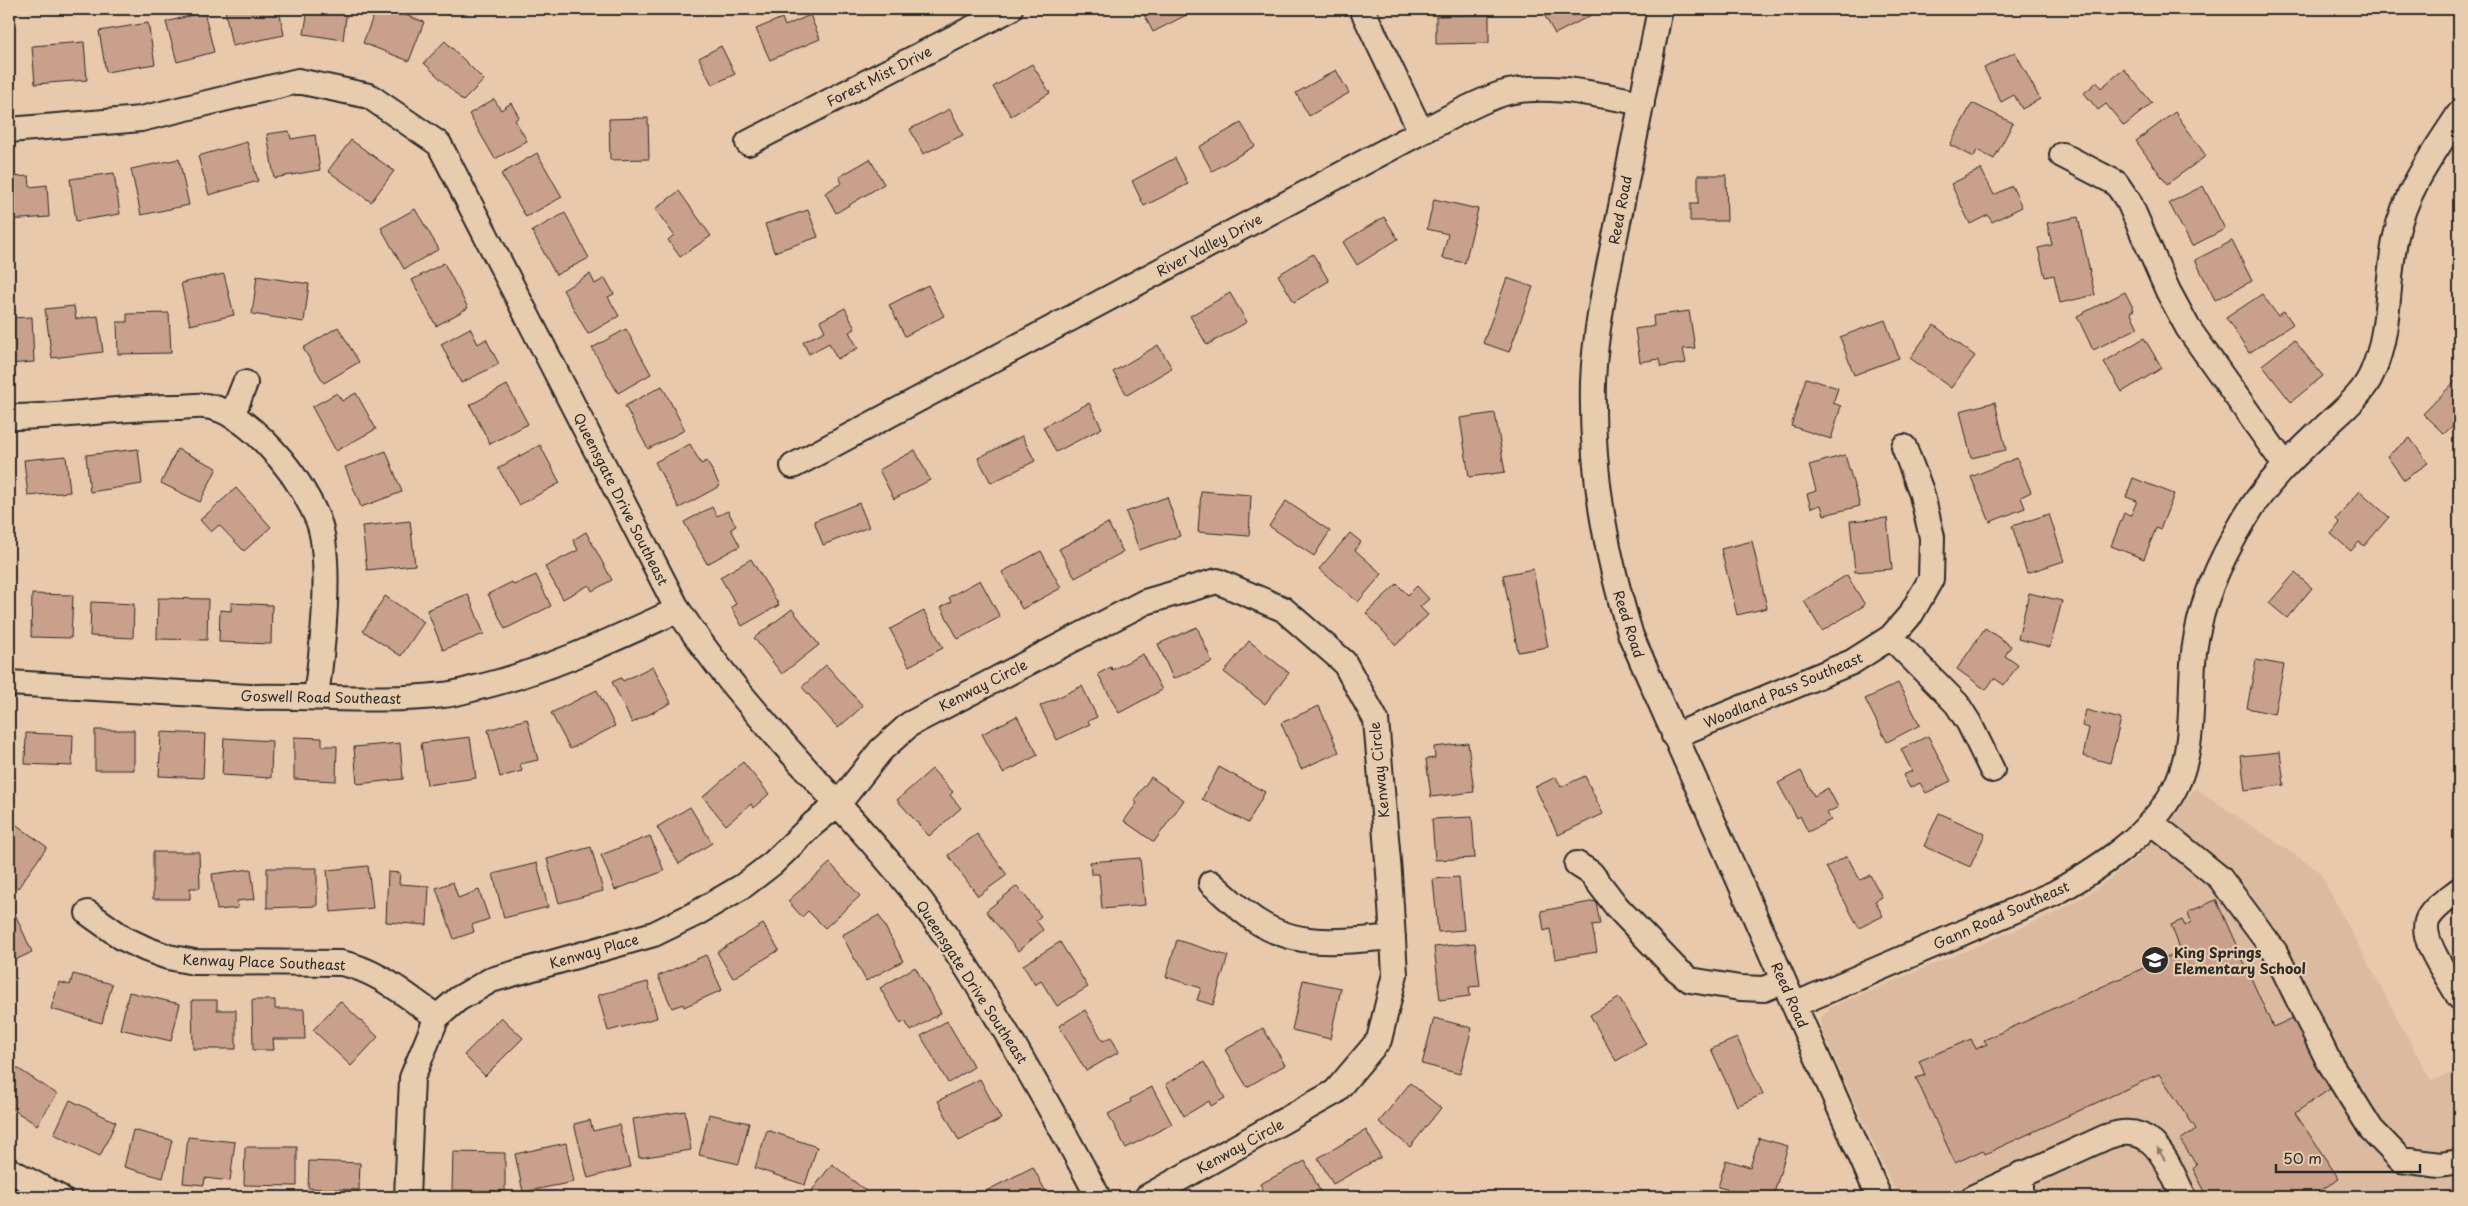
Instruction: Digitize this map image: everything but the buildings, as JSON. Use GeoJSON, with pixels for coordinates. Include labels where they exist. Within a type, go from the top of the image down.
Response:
{"type":"FeatureCollection","features":[{"type":"Feature","properties":{"kind":"street","name":"Forest Mist Drive"},"geometry":{"type":"LineString","coordinates":[[748,143],[1010,9]]}},
{"type":"Feature","properties":{"kind":"street"},"geometry":{"type":"LineString","coordinates":[[1362,9],[1421,132]]}},
{"type":"Feature","properties":{"kind":"street","name":"Reed Road"},"geometry":{"type":"LineString","coordinates":[[1660,9],[1599,328],[1593,380],[1594,436],[1600,511],[1620,600],[1631,636],[1878,1197]]}},
{"type":"Feature","properties":{"kind":"street","name":"Queensgate Drive Southeast"},"geometry":{"type":"LineString","coordinates":[[9,130],[140,119],[298,81],[369,96],[439,144],[678,610],[715,663],[757,714],[839,803],[910,886],[943,932],[994,1012],[1076,1152],[1098,1197]]}},
{"type":"Feature","properties":{"kind":"street","name":"River Valley Drive"},"geometry":{"type":"LineString","coordinates":[[793,466],[1421,132],[1487,100],[1502,94],[1528,89],[1559,90],[1642,103]]}},
{"type":"Feature","properties":{"kind":"street","name":"Gann Road Southeast"},"geometry":{"type":"LineString","coordinates":[[1794,1005],[2055,894],[2096,867],[2151,822],[2174,789],[2184,763],[2189,735],[2194,652],[2198,624],[2217,568],[2261,492],[2285,465],[2360,392],[2372,374],[2386,328],[2392,257],[2405,206],[2459,114]]}},
{"type":"Feature","properties":{"kind":"street"},"geometry":{"type":"LineString","coordinates":[[2062,155],[2116,183],[2129,202],[2168,291],[2188,328],[2285,465]]}},
{"type":"Feature","properties":{"kind":"street"},"geometry":{"type":"LineString","coordinates":[[232,416],[245,383]]}},
{"type":"Feature","properties":{"kind":"street"},"geometry":{"type":"LineString","coordinates":[[9,417],[156,407],[206,406],[232,416],[255,432],[285,463],[299,484],[318,521],[323,543],[324,581],[322,652],[316,696]]}},
{"type":"Feature","properties":{"kind":"street","name":"Woodland Pass Southeast"},"geometry":{"type":"LineString","coordinates":[[1674,736],[1852,662],[1891,636],[1911,614],[1923,597],[1931,579],[1933,558],[1928,514],[1922,490],[1904,447]]}},
{"type":"Feature","properties":{"kind":"street","name":"Kenway Circle"},"geometry":{"type":"LineString","coordinates":[[881,750],[910,724],[1136,606],[1217,581],[1282,609],[1344,662],[1376,720],[1395,974],[1379,1040],[1334,1092],[1147,1197]]}},
{"type":"Feature","properties":{"kind":"street","name":"Goswell Road Southeast"},"geometry":{"type":"LineString","coordinates":[[9,683],[250,697],[316,696],[379,700],[444,695],[521,677],[563,662],[678,610]]}},
{"type":"Feature","properties":{"kind":"street"},"geometry":{"type":"LineString","coordinates":[[1891,636],[1957,704],[1969,723],[1992,770]]}},
{"type":"Feature","properties":{"kind":"street","name":"Kenway Place"},"geometry":{"type":"LineString","coordinates":[[407,1197],[412,1078],[437,1017],[458,999],[491,980],[654,934],[698,913],[742,886],[773,863],[813,824],[839,803],[881,750]]}},
{"type":"Feature","properties":{"kind":"street"},"geometry":{"type":"LineString","coordinates":[[2151,822],[2220,878],[2275,952],[2328,1060],[2372,1129],[2401,1160],[2440,1165],[2459,1162]]}},
{"type":"Feature","properties":{"kind":"street"},"geometry":{"type":"LineString","coordinates":[[1577,864],[1591,873],[1617,907],[1675,968],[1690,980],[1740,988],[1764,989],[1784,981]]}},
{"type":"Feature","properties":{"kind":"street"},"geometry":{"type":"LineString","coordinates":[[1211,883],[1259,923],[1297,940],[1337,942],[1393,936]]}},
{"type":"Feature","properties":{"kind":"street"},"geometry":{"type":"LineString","coordinates":[[2459,890],[2431,914],[2425,928],[2430,946],[2459,997]]}},
{"type":"Feature","properties":{"kind":"street","name":"Kenway Place Southeast"},"geometry":{"type":"LineString","coordinates":[[88,913],[123,938],[168,957],[194,962],[341,963],[357,966],[383,978],[437,1017]]}},
{"type":"Feature","properties":{"kind":"street"},"geometry":{"type":"LineString","coordinates":[[1974,1197],[2106,1137],[2119,1132],[2131,1131],[2143,1134],[2154,1143],[2184,1197]]}},
{"type":"Feature","properties":{"kind":"street"},"geometry":{"type":"LineString","coordinates":[[9,1170],[58,1197]]}},
{"type":"Feature","properties":{"kind":"street"},"geometry":{"type":"LineString","coordinates":[[2021,1174],[2021,1197]]}},
{"type":"Feature","properties":{"kind":"shaded area","name":"King Springs Elementary School"},"geometry":{"type":"Polygon","coordinates":[[[2195,788],[2319,871],[2431,1081],[2459,1070],[2459,1197],[1898,1197],[1823,1033],[1821,1018],[1831,1007],[2056,913],[2097,888],[2138,857],[2195,788]]]}},
{"type":"Feature","properties":{"kind":"place","name":"King Springs Elementary School"},"geometry":{"type":"Point","coordinates":[2155,960]}}]}
